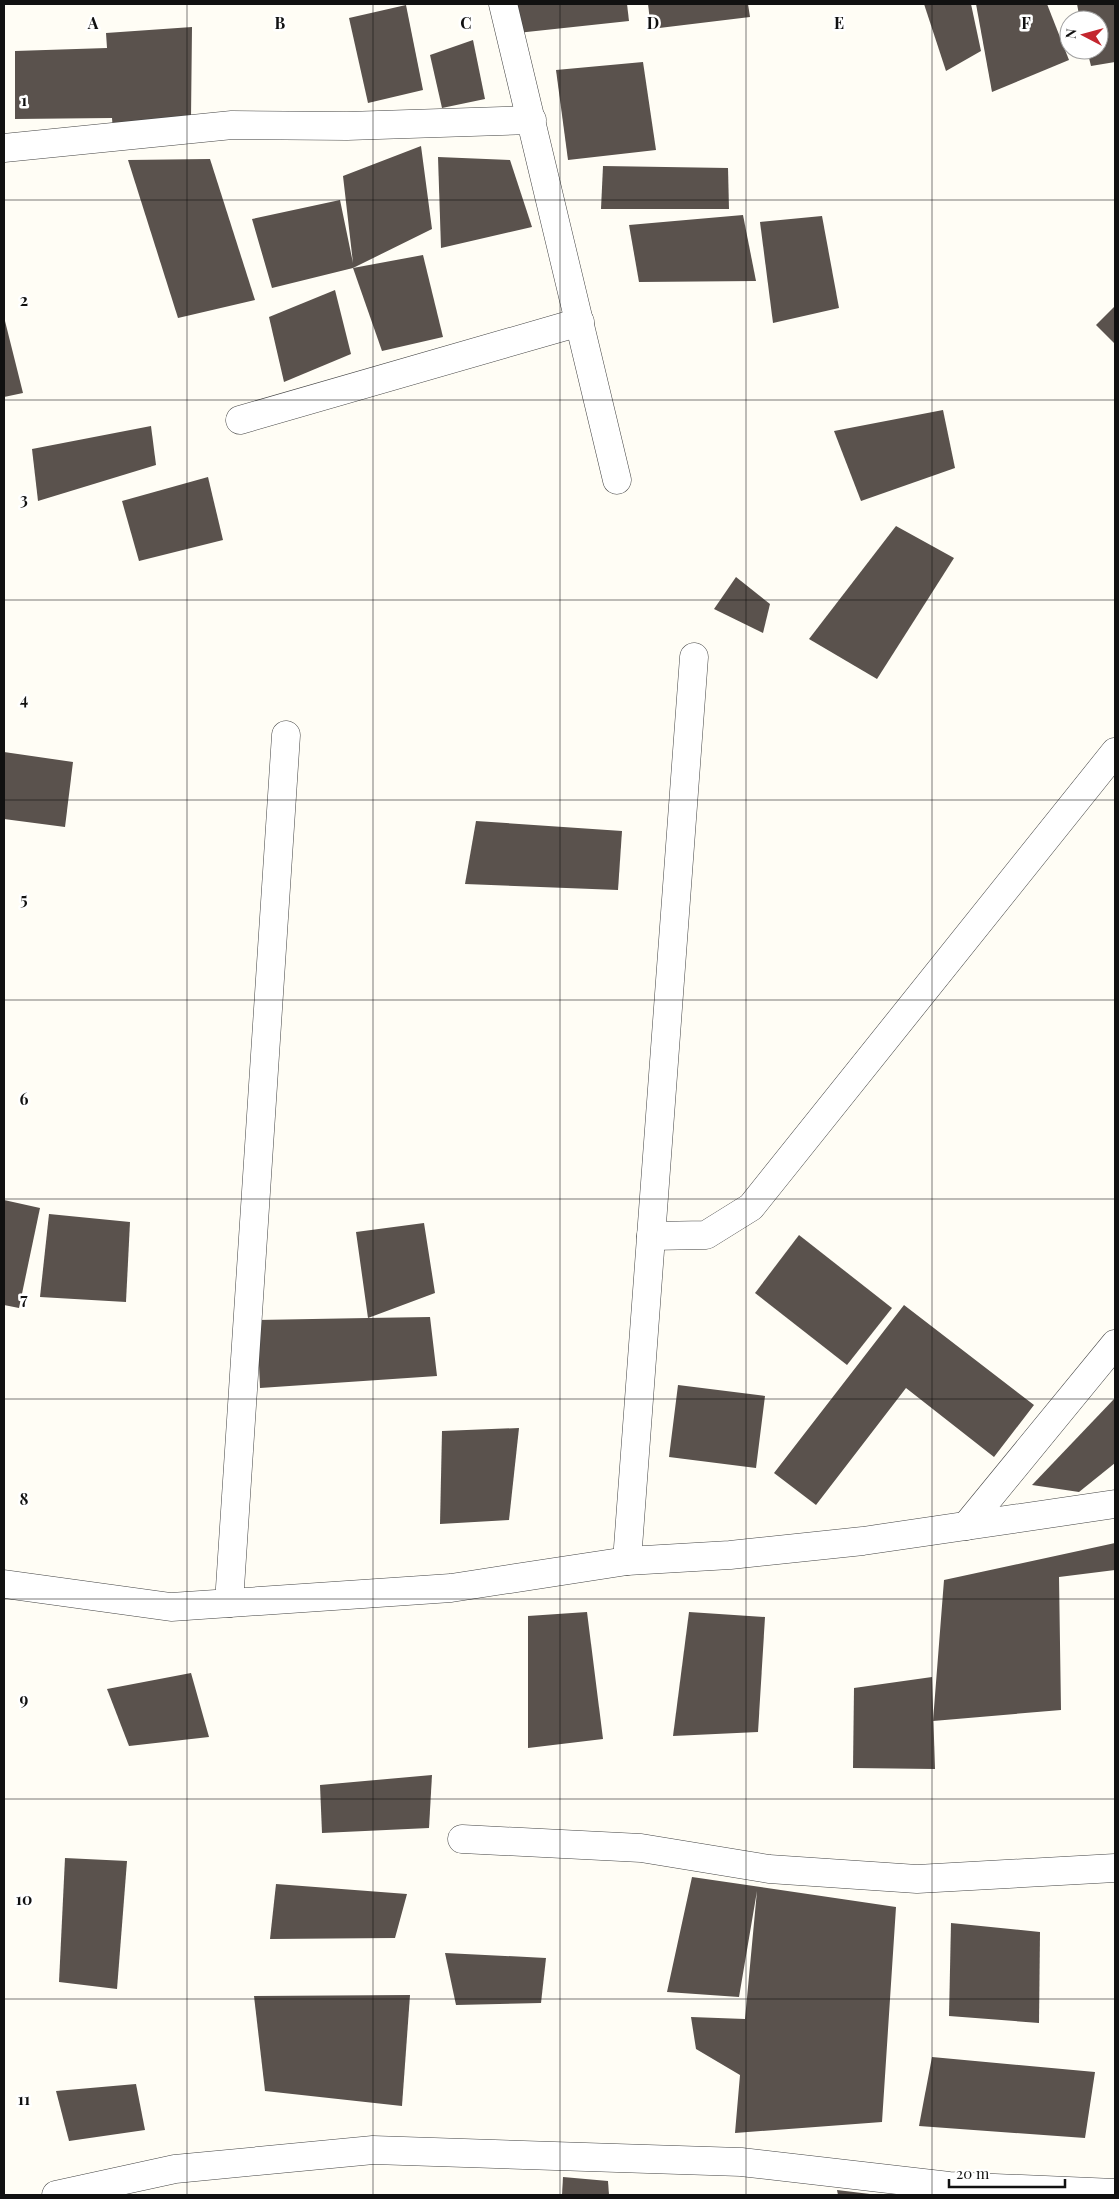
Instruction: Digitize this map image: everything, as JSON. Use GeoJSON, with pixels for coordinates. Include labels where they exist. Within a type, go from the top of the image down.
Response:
{"type":"FeatureCollection","features":[{"type":"Feature","properties":{"kind":"street"},"geometry":{"type":"LineString","coordinates":[[503,4],[617,480]]}},
{"type":"Feature","properties":{"kind":"street"},"geometry":{"type":"LineString","coordinates":[[4,148],[232,124],[347,126],[532,120]]}},
{"type":"Feature","properties":{"kind":"street"},"geometry":{"type":"LineString","coordinates":[[240,420],[580,322]]}},
{"type":"Feature","properties":{"kind":"street"},"geometry":{"type":"LineString","coordinates":[[627,1561],[694,657]]}},
{"type":"Feature","properties":{"kind":"street"},"geometry":{"type":"LineString","coordinates":[[229,1603],[286,735]]}},
{"type":"Feature","properties":{"kind":"street"},"geometry":{"type":"LineString","coordinates":[[651,1236],[706,1235],[751,1207],[1115,752]]}},
{"type":"Feature","properties":{"kind":"street"},"geometry":{"type":"LineString","coordinates":[[966,1526],[1115,1344]]}},
{"type":"Feature","properties":{"kind":"street"},"geometry":{"type":"LineString","coordinates":[[4,1584],[171,1607],[450,1588],[627,1561],[730,1555],[854,1542],[1115,1504]]}},
{"type":"Feature","properties":{"kind":"street"},"geometry":{"type":"LineString","coordinates":[[462,1839],[641,1848],[769,1869],[917,1879],[1115,1868]]}},
{"type":"Feature","properties":{"kind":"street"},"geometry":{"type":"LineString","coordinates":[[56,2195],[175,2169],[373,2150],[741,2162],[949,2186],[1115,2192]]}},
{"type":"Feature","properties":{"kind":"building"},"geometry":{"type":"Polygon","coordinates":[[[504,4],[627,4],[629,21],[507,34],[504,4]]]}},
{"type":"Feature","properties":{"kind":"building"},"geometry":{"type":"Polygon","coordinates":[[[648,4],[748,4],[750,17],[651,29],[648,4]]]}},
{"type":"Feature","properties":{"kind":"building"},"geometry":{"type":"Polygon","coordinates":[[[924,4],[971,4],[981,51],[946,71],[924,4]]]}},
{"type":"Feature","properties":{"kind":"building"},"geometry":{"type":"Polygon","coordinates":[[[976,4],[1047,4],[1059,35],[1059,60],[1069,60],[992,92],[976,4]]]}},
{"type":"Feature","properties":{"kind":"building"},"geometry":{"type":"Polygon","coordinates":[[[1077,4],[1115,4],[1115,62],[1091,66],[1090,60],[1109,60],[1109,10],[1078,10],[1077,4]]]}},
{"type":"Feature","properties":{"kind":"building"},"geometry":{"type":"Polygon","coordinates":[[[406,5],[423,90],[368,103],[349,18],[406,5]]]}},
{"type":"Feature","properties":{"kind":"building"},"geometry":{"type":"Polygon","coordinates":[[[192,27],[191,118],[113,131],[112,118],[15,119],[15,51],[107,48],[106,33],[192,27]]]}},
{"type":"Feature","properties":{"kind":"building"},"geometry":{"type":"Polygon","coordinates":[[[473,40],[485,99],[442,108],[430,55],[473,40]]]}},
{"type":"Feature","properties":{"kind":"building"},"geometry":{"type":"Polygon","coordinates":[[[643,62],[656,150],[568,160],[556,70],[643,62]]]}},
{"type":"Feature","properties":{"kind":"building"},"geometry":{"type":"Polygon","coordinates":[[[421,146],[432,229],[353,268],[272,288],[252,219],[340,200],[353,263],[343,176],[421,146]]]}},
{"type":"Feature","properties":{"kind":"building"},"geometry":{"type":"Polygon","coordinates":[[[438,157],[510,160],[532,227],[441,248],[438,157]]]}},
{"type":"Feature","properties":{"kind":"building"},"geometry":{"type":"Polygon","coordinates":[[[210,159],[255,300],[178,318],[128,160],[210,159]]]}},
{"type":"Feature","properties":{"kind":"building"},"geometry":{"type":"Polygon","coordinates":[[[603,166],[728,168],[729,209],[601,209],[603,166]]]}},
{"type":"Feature","properties":{"kind":"building"},"geometry":{"type":"Polygon","coordinates":[[[743,215],[756,281],[639,282],[629,225],[743,215]]]}},
{"type":"Feature","properties":{"kind":"building"},"geometry":{"type":"Polygon","coordinates":[[[822,216],[839,308],[773,323],[760,222],[822,216]]]}},
{"type":"Feature","properties":{"kind":"building"},"geometry":{"type":"Polygon","coordinates":[[[423,255],[443,337],[382,351],[353,268],[423,255]]]}},
{"type":"Feature","properties":{"kind":"building"},"geometry":{"type":"Polygon","coordinates":[[[335,290],[351,354],[284,382],[269,317],[335,290]]]}},
{"type":"Feature","properties":{"kind":"building"},"geometry":{"type":"Polygon","coordinates":[[[1115,306],[1115,344],[1096,325],[1115,306]]]}},
{"type":"Feature","properties":{"kind":"building"},"geometry":{"type":"Polygon","coordinates":[[[4,317],[23,393],[4,397],[4,317]]]}},
{"type":"Feature","properties":{"kind":"building"},"geometry":{"type":"Polygon","coordinates":[[[943,410],[955,468],[861,501],[834,431],[943,410]]]}},
{"type":"Feature","properties":{"kind":"building"},"geometry":{"type":"Polygon","coordinates":[[[151,426],[156,465],[38,501],[32,449],[151,426]]]}},
{"type":"Feature","properties":{"kind":"building"},"geometry":{"type":"Polygon","coordinates":[[[208,477],[223,540],[139,561],[122,501],[208,477]]]}},
{"type":"Feature","properties":{"kind":"building"},"geometry":{"type":"Polygon","coordinates":[[[896,526],[954,558],[877,679],[809,639],[896,526]]]}},
{"type":"Feature","properties":{"kind":"building"},"geometry":{"type":"Polygon","coordinates":[[[736,577],[770,604],[763,633],[714,609],[736,577]]]}},
{"type":"Feature","properties":{"kind":"building"},"geometry":{"type":"Polygon","coordinates":[[[4,752],[73,762],[65,827],[4,819],[4,752]]]}},
{"type":"Feature","properties":{"kind":"building"},"geometry":{"type":"Polygon","coordinates":[[[476,821],[622,831],[618,890],[465,884],[476,821]]]}},
{"type":"Feature","properties":{"kind":"building"},"geometry":{"type":"Polygon","coordinates":[[[4,1200],[40,1208],[19,1308],[4,1305],[4,1200]]]}},
{"type":"Feature","properties":{"kind":"building"},"geometry":{"type":"Polygon","coordinates":[[[49,1214],[130,1222],[126,1302],[40,1297],[49,1214]]]}},
{"type":"Feature","properties":{"kind":"building"},"geometry":{"type":"Polygon","coordinates":[[[424,1223],[435,1293],[368,1318],[356,1232],[424,1223]]]}},
{"type":"Feature","properties":{"kind":"building"},"geometry":{"type":"Polygon","coordinates":[[[799,1235],[892,1308],[847,1365],[755,1293],[799,1235]]]}},
{"type":"Feature","properties":{"kind":"building"},"geometry":{"type":"Polygon","coordinates":[[[904,1305],[1034,1405],[994,1457],[906,1388],[816,1505],[774,1473],[904,1305]]]}},
{"type":"Feature","properties":{"kind":"building"},"geometry":{"type":"Polygon","coordinates":[[[430,1317],[437,1376],[260,1388],[257,1320],[430,1317]]]}},
{"type":"Feature","properties":{"kind":"building"},"geometry":{"type":"Polygon","coordinates":[[[678,1385],[765,1396],[756,1468],[669,1457],[678,1385]]]}},
{"type":"Feature","properties":{"kind":"building"},"geometry":{"type":"Polygon","coordinates":[[[1115,1398],[1115,1463],[1079,1492],[1032,1485],[1115,1398]]]}},
{"type":"Feature","properties":{"kind":"building"},"geometry":{"type":"Polygon","coordinates":[[[519,1428],[509,1520],[440,1524],[442,1431],[519,1428]]]}},
{"type":"Feature","properties":{"kind":"building"},"geometry":{"type":"Polygon","coordinates":[[[1115,1543],[1115,1570],[1059,1577],[1061,1710],[933,1721],[944,1580],[1115,1543]]]}},
{"type":"Feature","properties":{"kind":"building"},"geometry":{"type":"Polygon","coordinates":[[[587,1612],[603,1739],[528,1748],[528,1616],[587,1612]]]}},
{"type":"Feature","properties":{"kind":"building"},"geometry":{"type":"Polygon","coordinates":[[[689,1612],[765,1617],[758,1732],[673,1736],[689,1612]]]}},
{"type":"Feature","properties":{"kind":"building"},"geometry":{"type":"Polygon","coordinates":[[[191,1673],[209,1737],[129,1746],[107,1689],[191,1673]]]}},
{"type":"Feature","properties":{"kind":"building"},"geometry":{"type":"Polygon","coordinates":[[[932,1677],[935,1769],[853,1768],[854,1688],[932,1677]]]}},
{"type":"Feature","properties":{"kind":"building"},"geometry":{"type":"Polygon","coordinates":[[[432,1775],[429,1828],[322,1833],[320,1785],[432,1775]]]}},
{"type":"Feature","properties":{"kind":"building"},"geometry":{"type":"Polygon","coordinates":[[[65,1858],[127,1861],[117,1989],[59,1982],[65,1858]]]}},
{"type":"Feature","properties":{"kind":"building"},"geometry":{"type":"Polygon","coordinates":[[[692,1877],[896,1907],[882,2122],[735,2133],[740,2075],[696,2049],[691,2017],[745,2019],[757,1891],[739,1997],[667,1992],[692,1877]]]}},
{"type":"Feature","properties":{"kind":"building"},"geometry":{"type":"Polygon","coordinates":[[[276,1884],[407,1894],[395,1938],[270,1939],[276,1884]]]}},
{"type":"Feature","properties":{"kind":"building"},"geometry":{"type":"Polygon","coordinates":[[[951,1923],[1040,1932],[1039,2023],[949,2016],[951,1923]]]}},
{"type":"Feature","properties":{"kind":"building"},"geometry":{"type":"Polygon","coordinates":[[[445,1953],[546,1958],[541,2003],[456,2005],[445,1953]]]}},
{"type":"Feature","properties":{"kind":"building"},"geometry":{"type":"Polygon","coordinates":[[[410,1995],[402,2106],[265,2091],[254,1996],[410,1995]]]}},
{"type":"Feature","properties":{"kind":"building"},"geometry":{"type":"Polygon","coordinates":[[[932,2057],[1095,2072],[1085,2138],[919,2126],[932,2057]]]}},
{"type":"Feature","properties":{"kind":"building"},"geometry":{"type":"Polygon","coordinates":[[[136,2084],[145,2130],[69,2141],[56,2091],[136,2084]]]}},
{"type":"Feature","properties":{"kind":"building"},"geometry":{"type":"Polygon","coordinates":[[[563,2177],[608,2181],[609,2195],[562,2195],[563,2177]]]}},
{"type":"Feature","properties":{"kind":"building"},"geometry":{"type":"Polygon","coordinates":[[[837,2190],[870,2194],[870,2195],[838,2195],[837,2190]]]}}]}
